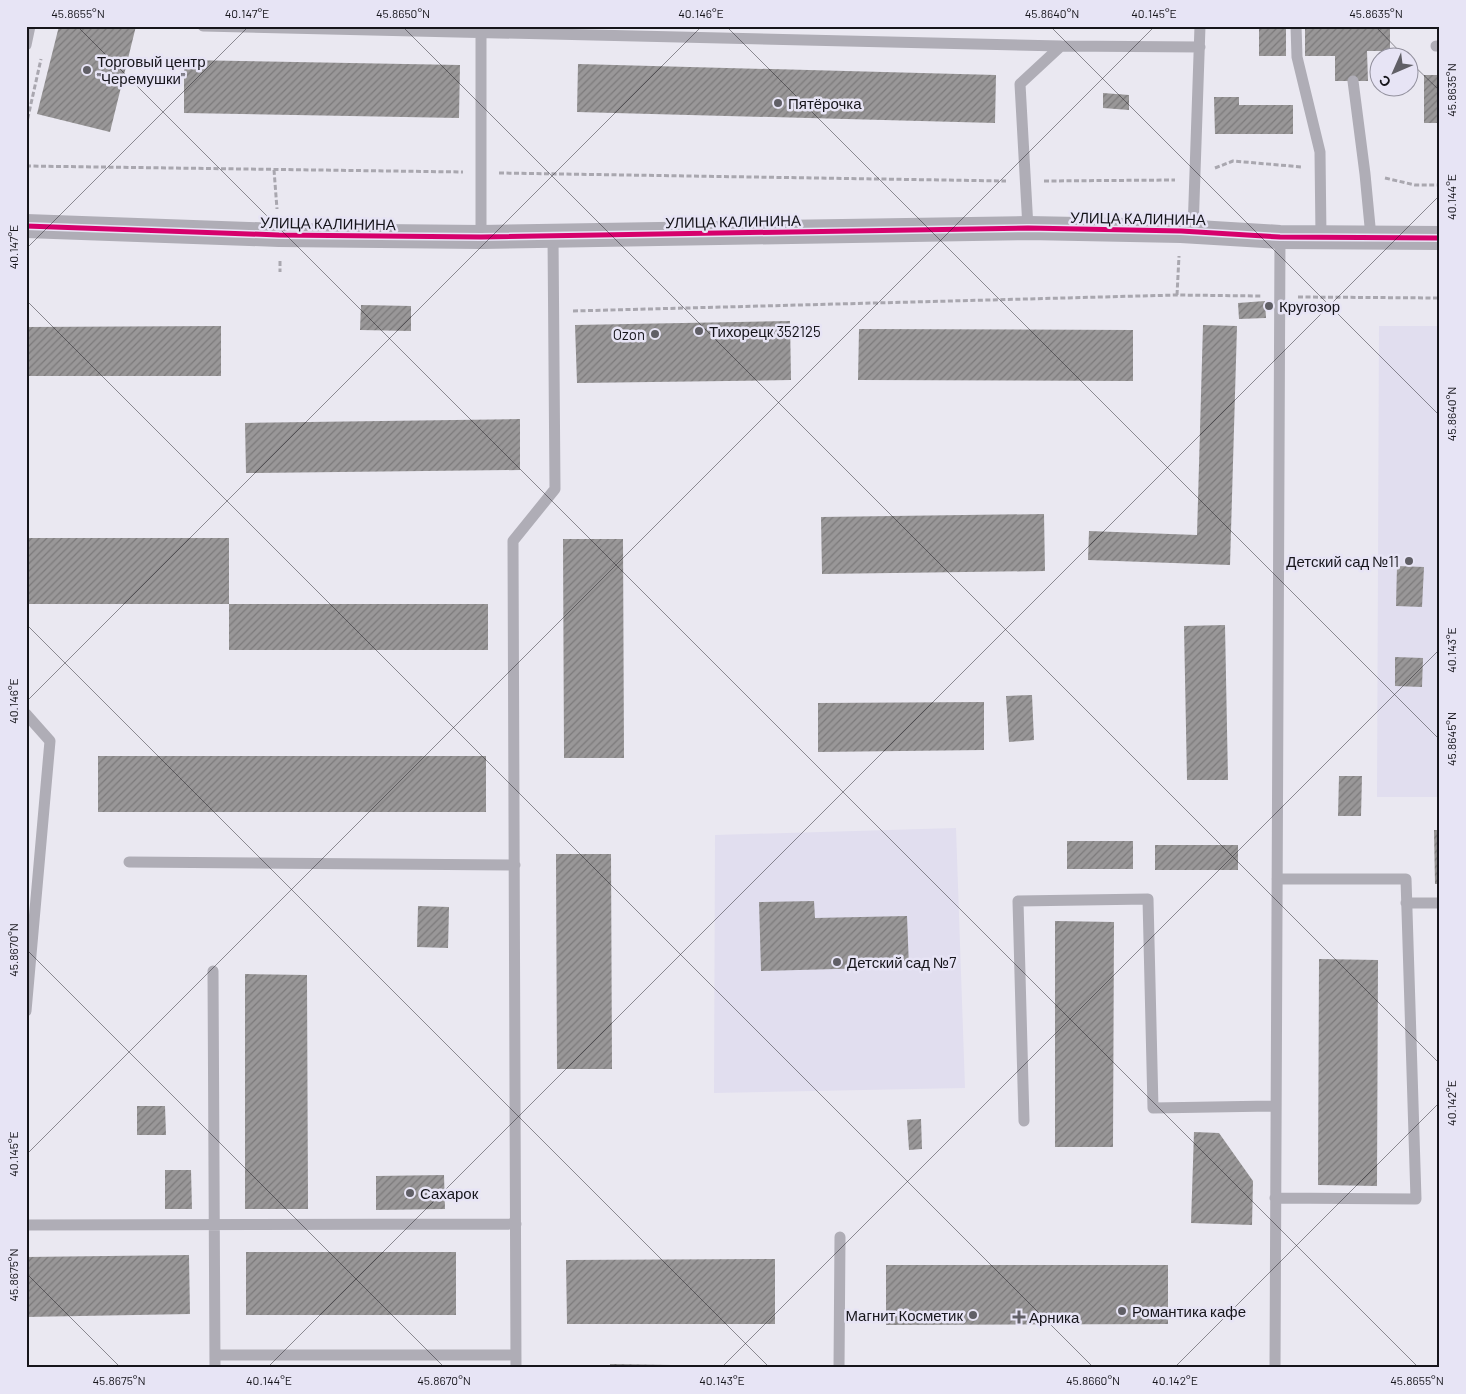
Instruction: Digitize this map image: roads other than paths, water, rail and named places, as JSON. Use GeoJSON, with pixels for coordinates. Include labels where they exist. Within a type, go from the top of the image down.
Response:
{"type":"FeatureCollection","features":[{"type":"Feature","properties":{"kind":"street","name":"УЛИЦА КАЛИНИНА"},"geometry":{"type":"LineString","coordinates":[[26,226],[279,235],[480,237],[1028,228],[1193,232],[1280,237],[1440,238]]}},
{"type":"Feature","properties":{"kind":"lane"},"geometry":{"type":"LineString","coordinates":[[26,45],[30,26]]}},
{"type":"Feature","properties":{"kind":"lane"},"geometry":{"type":"LineString","coordinates":[[203,26],[481,29],[1061,46],[1200,48]]}},
{"type":"Feature","properties":{"kind":"lane"},"geometry":{"type":"LineString","coordinates":[[1193,232],[1200,26]]}},
{"type":"Feature","properties":{"kind":"lane"},"geometry":{"type":"LineString","coordinates":[[1296,26],[1297,57],[1320,152],[1321,237]]}},
{"type":"Feature","properties":{"kind":"lane"},"geometry":{"type":"LineString","coordinates":[[480,237],[481,29]]}},
{"type":"Feature","properties":{"kind":"lane"},"geometry":{"type":"LineString","coordinates":[[1028,228],[1020,84],[1061,46]]}},
{"type":"Feature","properties":{"kind":"lane"},"geometry":{"type":"LineString","coordinates":[[1353,81],[1366,174],[1371,237]]}},
{"type":"Feature","properties":{"kind":"lane"},"geometry":{"type":"LineString","coordinates":[[516,1368],[513,541],[555,488],[553,236]]}},
{"type":"Feature","properties":{"kind":"lane"},"geometry":{"type":"LineString","coordinates":[[1275,1368],[1280,237]]}},
{"type":"Feature","properties":{"kind":"lane"},"geometry":{"type":"LineString","coordinates":[[26,714],[50,741],[26,1010]]}},
{"type":"Feature","properties":{"kind":"lane"},"geometry":{"type":"LineString","coordinates":[[129,862],[515,865]]}},
{"type":"Feature","properties":{"kind":"lane"},"geometry":{"type":"LineString","coordinates":[[1275,1198],[1416,1199],[1406,879],[1277,879]]}},
{"type":"Feature","properties":{"kind":"lane"},"geometry":{"type":"LineString","coordinates":[[1024,1121],[1018,901],[1148,899],[1153,1108],[1276,1106]]}},
{"type":"Feature","properties":{"kind":"lane"},"geometry":{"type":"LineString","coordinates":[[1406,903],[1440,903]]}},
{"type":"Feature","properties":{"kind":"lane"},"geometry":{"type":"LineString","coordinates":[[213,971],[214,1368]]}},
{"type":"Feature","properties":{"kind":"lane"},"geometry":{"type":"LineString","coordinates":[[26,1225],[516,1224]]}},
{"type":"Feature","properties":{"kind":"lane"},"geometry":{"type":"LineString","coordinates":[[839,1368],[840,1237]]}},
{"type":"Feature","properties":{"kind":"lane"},"geometry":{"type":"LineString","coordinates":[[215,1355],[516,1355]]}},
{"type":"Feature","properties":{"kind":"place","name":"Торговый центр \"Черемушки\""},"geometry":{"type":"Point","coordinates":[87,70]}},
{"type":"Feature","properties":{"kind":"place","name":"Пятёрочка"},"geometry":{"type":"Point","coordinates":[778,103]}},
{"type":"Feature","properties":{"kind":"place","name":"Кругозор"},"geometry":{"type":"Point","coordinates":[1269,306]}},
{"type":"Feature","properties":{"kind":"place","name":"Тихорецк 352125"},"geometry":{"type":"Point","coordinates":[699,331]}},
{"type":"Feature","properties":{"kind":"place","name":"Ozon"},"geometry":{"type":"Point","coordinates":[655,334]}},
{"type":"Feature","properties":{"kind":"place","name":"Детский сад №11"},"geometry":{"type":"Point","coordinates":[1409,561]}},
{"type":"Feature","properties":{"kind":"place","name":"Детский сад №7"},"geometry":{"type":"Point","coordinates":[837,962]}},
{"type":"Feature","properties":{"kind":"place","name":"Сахарок"},"geometry":{"type":"Point","coordinates":[410,1193]}},
{"type":"Feature","properties":{"kind":"place","name":"Романтика кафе"},"geometry":{"type":"Point","coordinates":[1122,1311]}},
{"type":"Feature","properties":{"kind":"place","name":"Магнит Косметик"},"geometry":{"type":"Point","coordinates":[973,1315]}},
{"type":"Feature","properties":{"kind":"place","name":"Арника"},"geometry":{"type":"Point","coordinates":[1019,1317]}}]}
